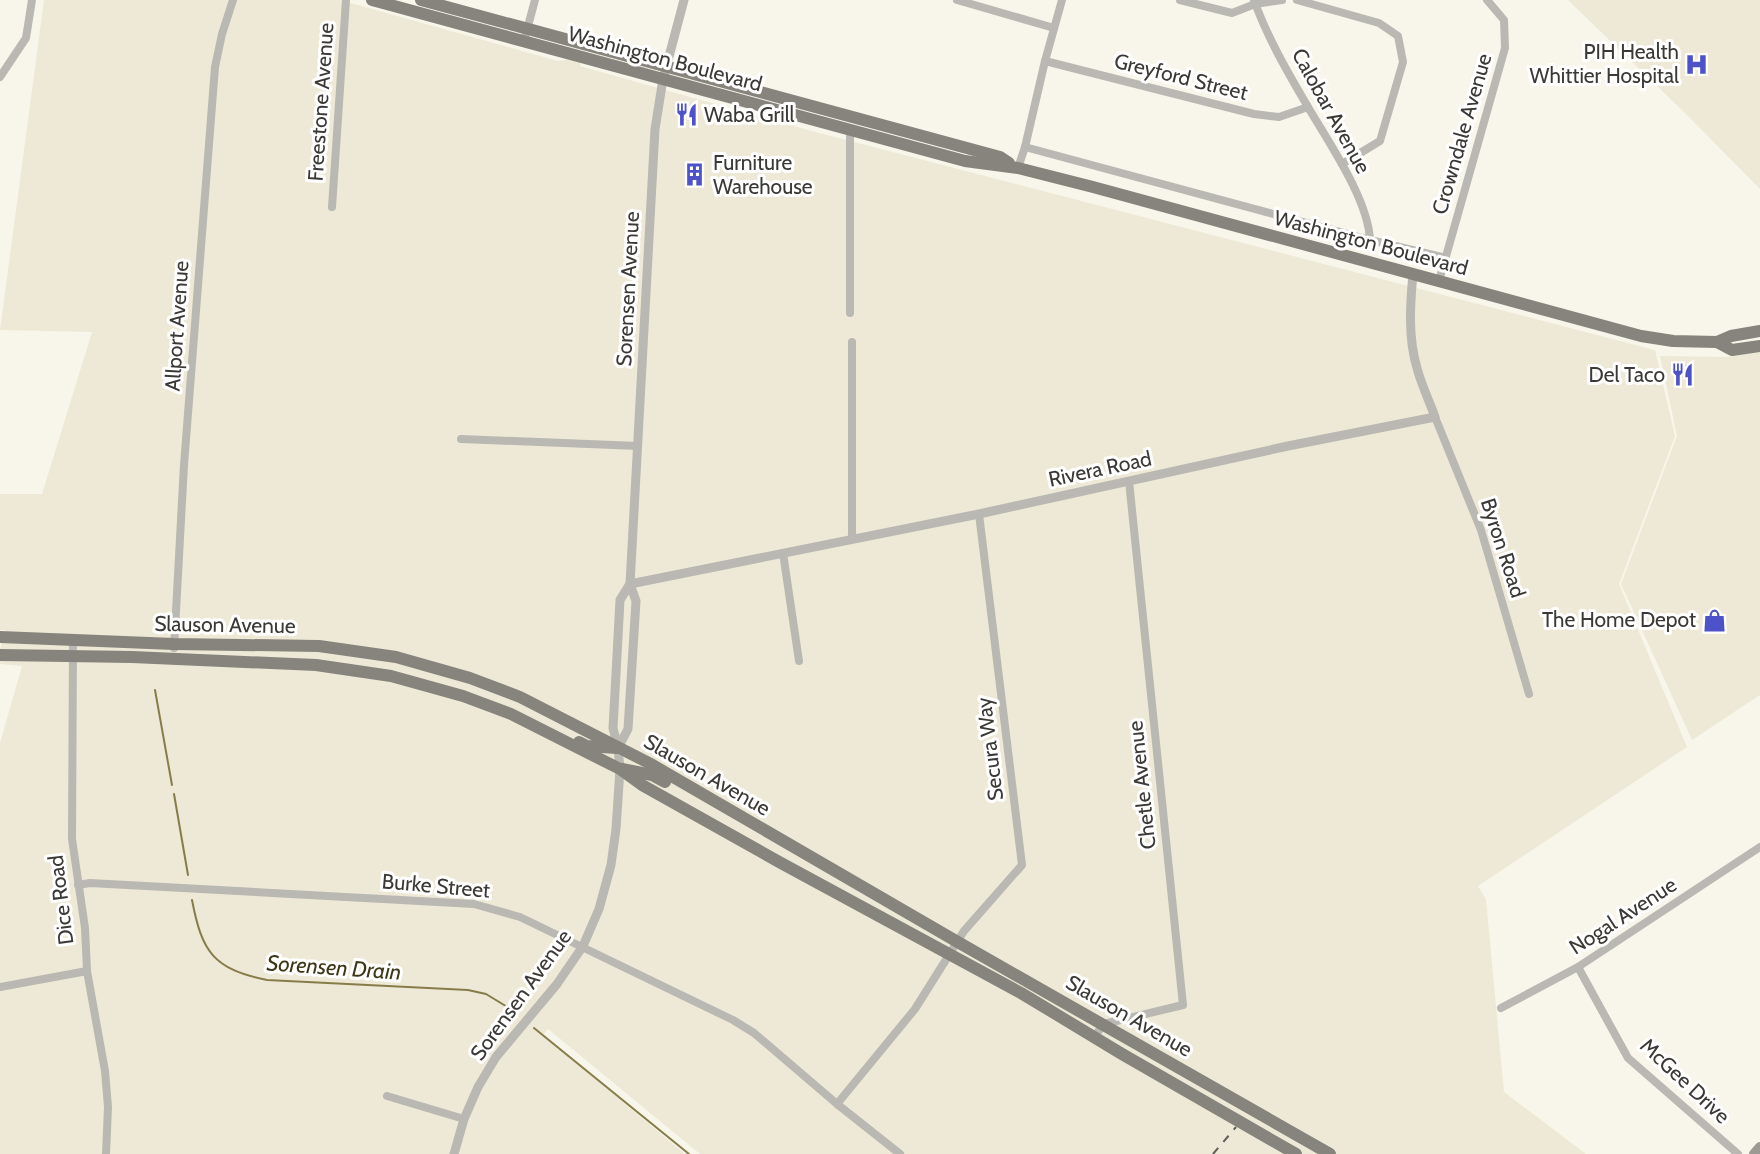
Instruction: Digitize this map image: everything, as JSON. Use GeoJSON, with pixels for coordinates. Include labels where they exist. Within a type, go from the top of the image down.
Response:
{"type":"FeatureCollection","features":[{"type":"Feature","properties":{"kind":"main road","name":"Washington Boulevard"},"geometry":{"type":"LineString","coordinates":[[372,0],[525,35],[664,73],[1000,158],[1018,168]]}},
{"type":"Feature","properties":{"kind":"main road","name":"Washington Boulevard"},"geometry":{"type":"LineString","coordinates":[[421,0],[525,35]]}},
{"type":"Feature","properties":{"kind":"main road","name":"Washington Boulevard"},"geometry":{"type":"LineString","coordinates":[[664,73],[850,130],[964,161],[1018,168],[1641,336],[1673,341],[1717,342],[1731,336],[1760,331]]}},
{"type":"Feature","properties":{"kind":"main road","name":"Washington Boulevard"},"geometry":{"type":"LineString","coordinates":[[1717,342],[1732,350],[1760,346]]}},
{"type":"Feature","properties":{"kind":"main road","name":"Slauson Avenue"},"geometry":{"type":"LineString","coordinates":[[0,638],[319,646],[396,657],[470,678],[520,697],[649,763],[1330,1154]]}},
{"type":"Feature","properties":{"kind":"main road","name":"Slauson Avenue"},"geometry":{"type":"LineString","coordinates":[[0,656],[174,658],[316,665],[391,676],[463,696],[521,719],[620,769],[642,785],[718,829],[1020,993],[1296,1154]]}},
{"type":"Feature","properties":{"kind":"main road"},"geometry":{"type":"LineString","coordinates":[[521,719],[533,719],[587,746],[618,748]]}},
{"type":"Feature","properties":{"kind":"main road"},"geometry":{"type":"LineString","coordinates":[[620,769],[652,775],[696,796],[702,795]]}},
{"type":"Feature","properties":{"kind":"main road"},"geometry":{"type":"LineString","coordinates":[[1754,1154],[1760,1147]]}},
{"type":"Feature","properties":{"kind":"street"},"geometry":{"type":"LineString","coordinates":[[0,77],[26,38],[32,0]]}},
{"type":"Feature","properties":{"kind":"street","name":"Allport Avenue"},"geometry":{"type":"LineString","coordinates":[[174,658],[184,465],[215,67],[222,34],[233,0]]}},
{"type":"Feature","properties":{"kind":"street","name":"Freestone Avenue"},"geometry":{"type":"LineString","coordinates":[[332,207],[346,0]]}},
{"type":"Feature","properties":{"kind":"street"},"geometry":{"type":"LineString","coordinates":[[525,35],[535,0]]}},
{"type":"Feature","properties":{"kind":"street","name":"Sorensen Avenue"},"geometry":{"type":"LineString","coordinates":[[618,748],[628,729],[636,601],[630,584],[655,129],[664,73],[684,0]]}},
{"type":"Feature","properties":{"kind":"street"},"geometry":{"type":"LineString","coordinates":[[957,0],[1054,28]]}},
{"type":"Feature","properties":{"kind":"street"},"geometry":{"type":"LineString","coordinates":[[1018,168],[1062,0]]}},
{"type":"Feature","properties":{"kind":"street"},"geometry":{"type":"LineString","coordinates":[[1180,0],[1232,13],[1254,2],[1282,0]]}},
{"type":"Feature","properties":{"kind":"street"},"geometry":{"type":"LineString","coordinates":[[1297,0],[1379,23],[1398,36],[1403,62],[1380,141],[1342,164]]}},
{"type":"Feature","properties":{"kind":"street","name":"Crowndale Avenue"},"geometry":{"type":"LineString","coordinates":[[1439,281],[1505,48],[1504,20],[1487,0]]}},
{"type":"Feature","properties":{"kind":"street","name":"Calobar Avenue"},"geometry":{"type":"LineString","coordinates":[[1254,2],[1272,42],[1342,164],[1370,225],[1371,240]]}},
{"type":"Feature","properties":{"kind":"street"},"geometry":{"type":"LineString","coordinates":[[0,58],[9,63]]}},
{"type":"Feature","properties":{"kind":"street","name":"Greyford Street"},"geometry":{"type":"LineString","coordinates":[[1045,61],[1254,114],[1279,117],[1308,107]]}},
{"type":"Feature","properties":{"kind":"street"},"geometry":{"type":"LineString","coordinates":[[850,130],[850,313]]}},
{"type":"Feature","properties":{"kind":"street","name":"Washington Boulevard"},"geometry":{"type":"LineString","coordinates":[[1025,147],[1446,258]]}},
{"type":"Feature","properties":{"kind":"street"},"geometry":{"type":"LineString","coordinates":[[1413,274],[1412,343],[1417,368],[1434,417]]}},
{"type":"Feature","properties":{"kind":"street"},"geometry":{"type":"LineString","coordinates":[[852,342],[852,539]]}},
{"type":"Feature","properties":{"kind":"street","name":"Rivera Road"},"geometry":{"type":"LineString","coordinates":[[630,584],[980,514],[1434,417]]}},
{"type":"Feature","properties":{"kind":"street","name":"Byron Road"},"geometry":{"type":"LineString","coordinates":[[1434,417],[1482,530],[1529,694]]}},
{"type":"Feature","properties":{"kind":"street"},"geometry":{"type":"LineString","coordinates":[[461,439],[638,446]]}},
{"type":"Feature","properties":{"kind":"street","name":"Chetle Avenue"},"geometry":{"type":"LineString","coordinates":[[1104,1024],[1183,1005],[1129,481]]}},
{"type":"Feature","properties":{"kind":"street","name":"Secura Way"},"geometry":{"type":"LineString","coordinates":[[837,1104],[915,1009],[956,941],[1022,865],[980,514]]}},
{"type":"Feature","properties":{"kind":"street"},"geometry":{"type":"LineString","coordinates":[[783,554],[799,661]]}},
{"type":"Feature","properties":{"kind":"street","name":"Sorensen Avenue"},"geometry":{"type":"LineString","coordinates":[[454,1154],[464,1119],[478,1087],[496,1057],[557,984],[583,946],[599,909],[616,829],[620,769],[613,728],[620,600],[630,584]]}},
{"type":"Feature","properties":{"kind":"street","name":"Dice Road"},"geometry":{"type":"LineString","coordinates":[[74,640],[72,839],[85,928],[87,971],[105,1071],[108,1107],[106,1154]]}},
{"type":"Feature","properties":{"kind":"street","name":"Nogal Avenue"},"geometry":{"type":"LineString","coordinates":[[1501,1008],[1578,967],[1760,847]]}},
{"type":"Feature","properties":{"kind":"street","name":"Burke Street"},"geometry":{"type":"LineString","coordinates":[[78,885],[90,883],[474,904],[520,917],[740,1024],[754,1033],[900,1154]]}},
{"type":"Feature","properties":{"kind":"street","name":"McGee Drive"},"geometry":{"type":"LineString","coordinates":[[1578,967],[1628,1058],[1738,1154]]}},
{"type":"Feature","properties":{"kind":"street"},"geometry":{"type":"LineString","coordinates":[[0,987],[87,971]]}},
{"type":"Feature","properties":{"kind":"street"},"geometry":{"type":"LineString","coordinates":[[1094,1037],[1104,1024]]}},
{"type":"Feature","properties":{"kind":"street"},"geometry":{"type":"LineString","coordinates":[[387,1096],[464,1119]]}},
{"type":"Feature","properties":{"kind":"shaded area"},"geometry":{"type":"Polygon","coordinates":[[[44,0],[340,0],[558,61],[582,57],[580,66],[808,130],[1655,350],[1675,436],[1619,584],[1687,747],[1478,886],[1486,899],[1504,1092],[1586,1154],[700,1154],[548,1029],[543,1035],[685,1154],[0,1154],[0,743],[22,666],[0,664],[0,650],[5,630],[0,630],[0,494],[42,494],[92,332],[0,330],[44,0]]]}},
{"type":"Feature","properties":{"kind":"shaded area","name":"PIH Health Whittier Hospital"},"geometry":{"type":"Polygon","coordinates":[[[1568,0],[1760,0],[1760,189],[1685,113],[1568,0]]]}},
{"type":"Feature","properties":{"kind":"shaded area"},"geometry":{"type":"Polygon","coordinates":[[[1760,351],[1760,695],[1692,740],[1621,584],[1677,436],[1660,356],[1727,357],[1760,351]]]}},
{"type":"Feature","properties":{"kind":"waterway","name":"Sorensen Drain"},"geometry":{"type":"LineString","coordinates":[[155,690],[172,785]]}},
{"type":"Feature","properties":{"kind":"waterway","name":"Sorensen Drain"},"geometry":{"type":"LineString","coordinates":[[174,794],[188,875]]}},
{"type":"Feature","properties":{"kind":"waterway","name":"Sorensen Drain"},"geometry":{"type":"LineString","coordinates":[[192,900],[200,933],[213,955],[222,964],[249,976],[267,980],[468,990],[486,994],[514,1011]]}},
{"type":"Feature","properties":{"kind":"waterway","name":"Sorensen Drain"},"geometry":{"type":"LineString","coordinates":[[534,1028],[689,1154]]}},
{"type":"Feature","properties":{"kind":"railway"},"geometry":{"type":"LineString","coordinates":[[1213,1154],[1236,1127]]}},
{"type":"Feature","properties":{"kind":"place","name":"PIH Health Whittier Hospital"},"geometry":{"type":"Point","coordinates":[1697,64]}},
{"type":"Feature","properties":{"kind":"place","name":"Waba Grill"},"geometry":{"type":"Point","coordinates":[686,115]}},
{"type":"Feature","properties":{"kind":"place","name":"Furniture Warehouse"},"geometry":{"type":"Point","coordinates":[695,175]}},
{"type":"Feature","properties":{"kind":"place","name":"Del Taco"},"geometry":{"type":"Point","coordinates":[1683,375]}},
{"type":"Feature","properties":{"kind":"place","name":"The Home Depot"},"geometry":{"type":"Point","coordinates":[1714,620]}}]}
